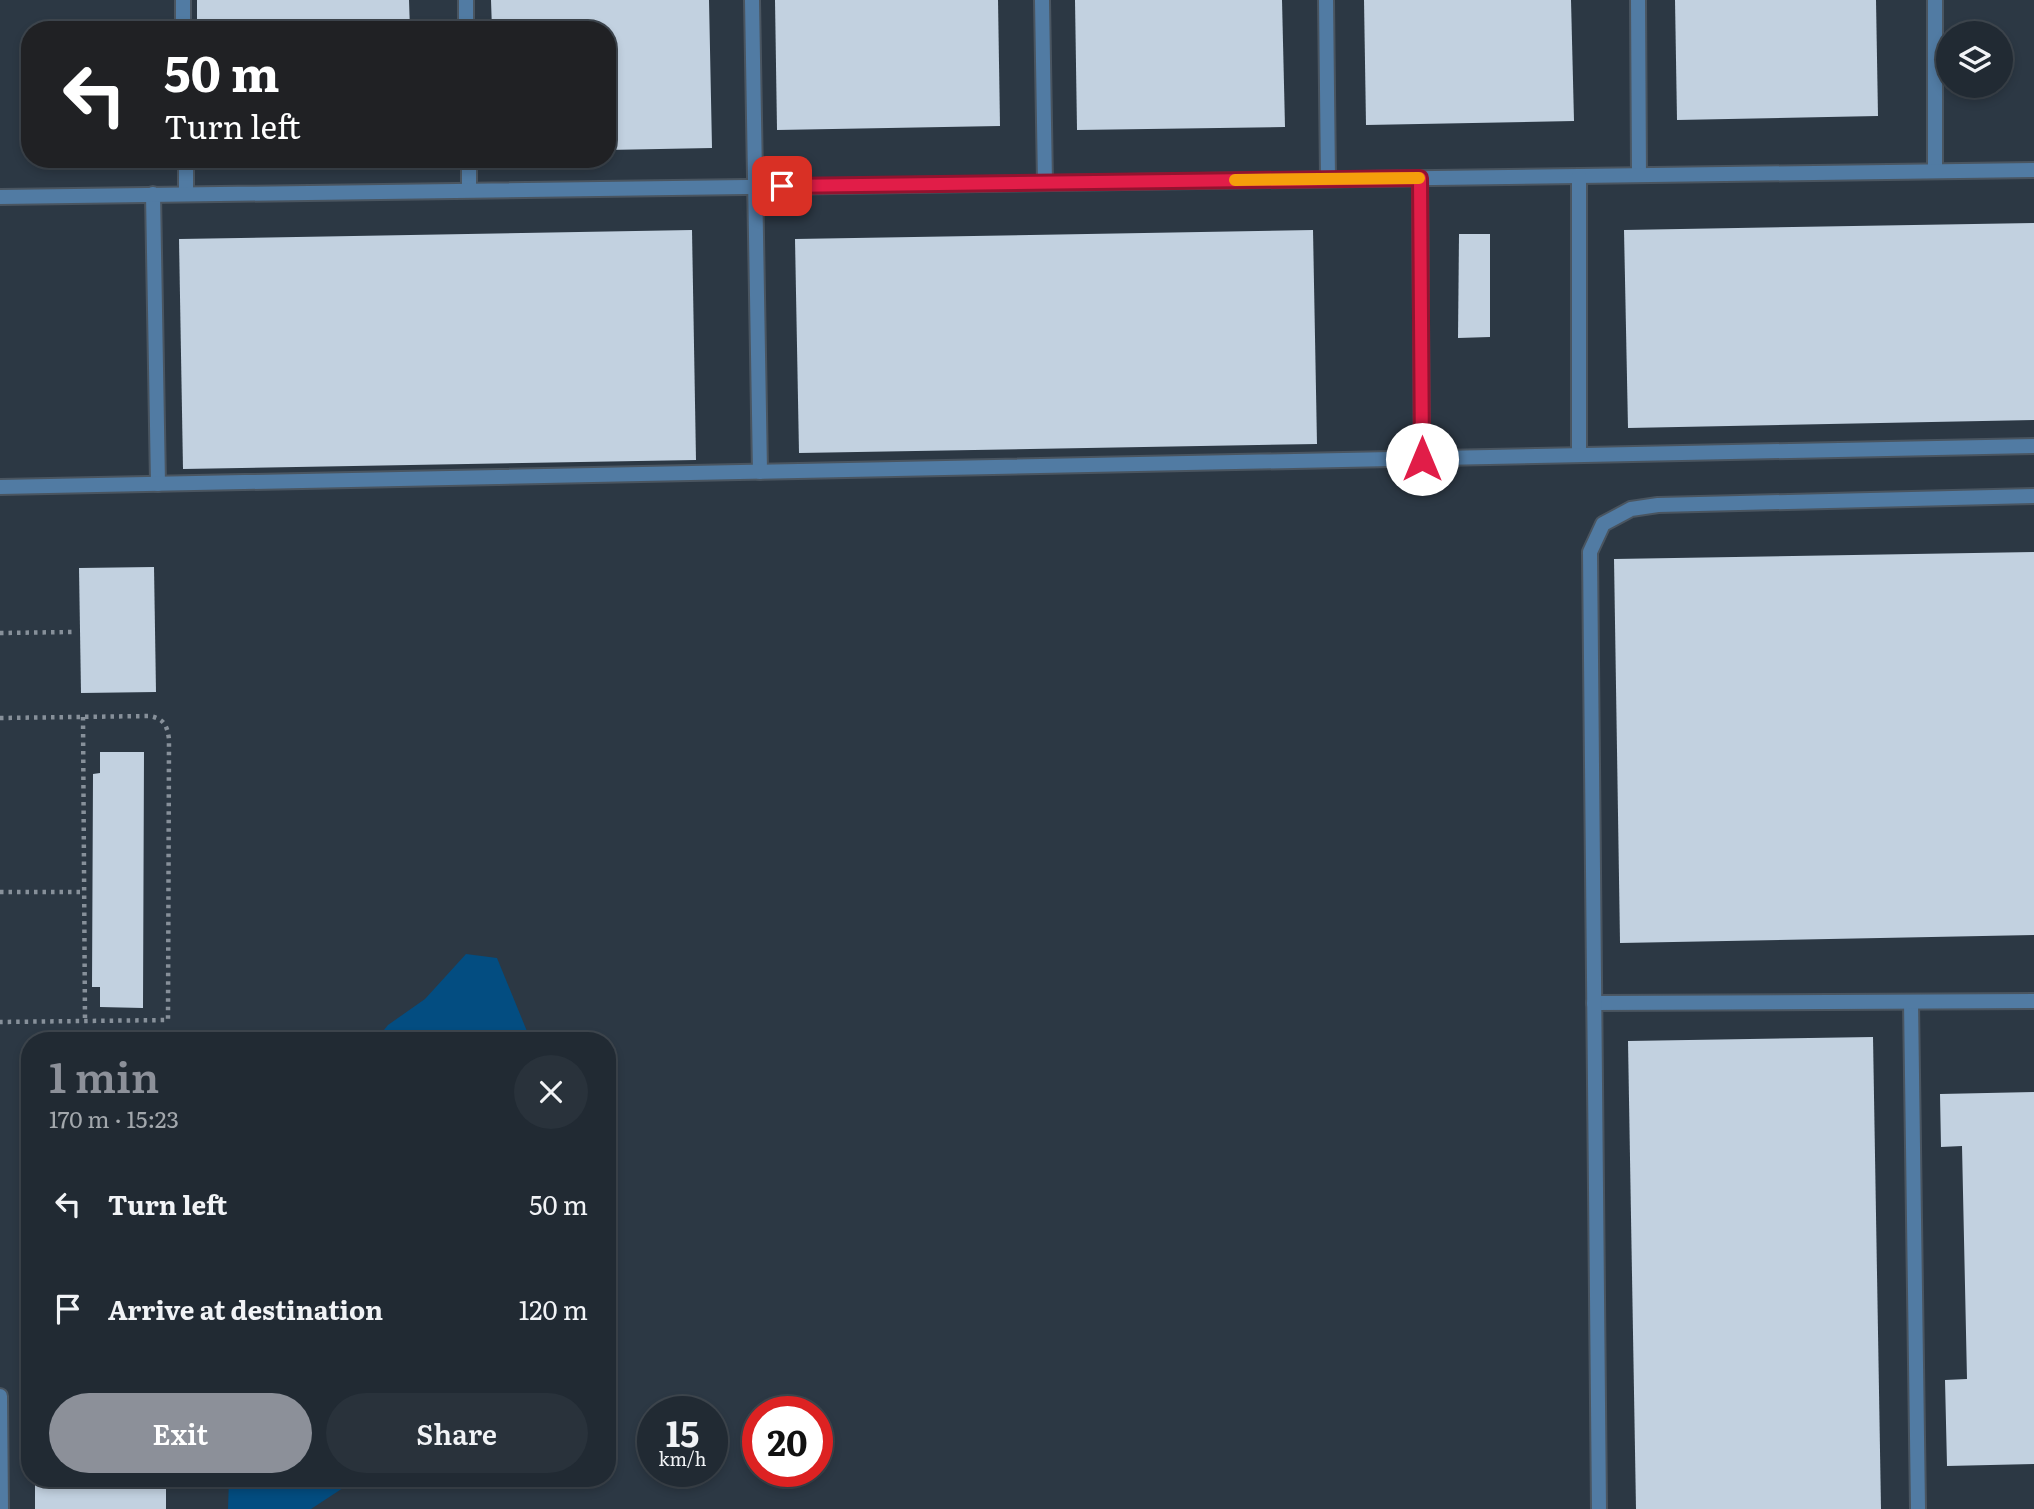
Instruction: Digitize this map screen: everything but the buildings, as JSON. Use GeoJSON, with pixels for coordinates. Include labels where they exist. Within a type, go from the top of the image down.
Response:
{"type":"FeatureCollection","features":[{"type":"Feature","properties":{"kind":"lane"},"geometry":{"type":"LineString","coordinates":[[183,0],[183,21]]}},
{"type":"Feature","properties":{"kind":"lane"},"geometry":{"type":"LineString","coordinates":[[466,0],[466,21]]}},
{"type":"Feature","properties":{"kind":"lane"},"geometry":{"type":"LineString","coordinates":[[752,0],[760,472]]}},
{"type":"Feature","properties":{"kind":"lane"},"geometry":{"type":"LineString","coordinates":[[1042,0],[1045,183]]}},
{"type":"Feature","properties":{"kind":"lane"},"geometry":{"type":"LineString","coordinates":[[1326,0],[1328,179]]}},
{"type":"Feature","properties":{"kind":"lane"},"geometry":{"type":"LineString","coordinates":[[1638,0],[1639,175]]}},
{"type":"Feature","properties":{"kind":"lane"},"geometry":{"type":"LineString","coordinates":[[1935,0],[1935,171]]}},
{"type":"Feature","properties":{"kind":"lane"},"geometry":{"type":"LineString","coordinates":[[186,168],[186,194]]}},
{"type":"Feature","properties":{"kind":"lane"},"geometry":{"type":"LineString","coordinates":[[469,168],[469,190]]}},
{"type":"Feature","properties":{"kind":"lane"},"geometry":{"type":"LineString","coordinates":[[0,197],[2034,170]]}},
{"type":"Feature","properties":{"kind":"lane"},"geometry":{"type":"LineString","coordinates":[[1579,176],[1579,455]]}},
{"type":"Feature","properties":{"kind":"lane"},"geometry":{"type":"LineString","coordinates":[[1420,178],[1422,459]]}},
{"type":"Feature","properties":{"kind":"lane"},"geometry":{"type":"LineString","coordinates":[[153,194],[158,484]]}},
{"type":"Feature","properties":{"kind":"lane"},"geometry":{"type":"LineString","coordinates":[[0,487],[2034,446]]}},
{"type":"Feature","properties":{"kind":"lane"},"geometry":{"type":"LineString","coordinates":[[1599,1509],[1590,552],[1603,524],[1630,509],[1658,505],[2034,496]]}},
{"type":"Feature","properties":{"kind":"lane"},"geometry":{"type":"LineString","coordinates":[[1594,1003],[2034,1001]]}},
{"type":"Feature","properties":{"kind":"lane"},"geometry":{"type":"LineString","coordinates":[[1911,1002],[1918,1509]]}},
{"type":"Feature","properties":{"kind":"lane"},"geometry":{"type":"LineString","coordinates":[[0,1396],[1,1509]]}},
{"type":"Feature","properties":{"kind":"path"},"geometry":{"type":"LineString","coordinates":[[0,633],[72,632]]}},
{"type":"Feature","properties":{"kind":"path"},"geometry":{"type":"LineString","coordinates":[[0,719],[150,716],[159,718],[167,726],[169,738],[168,1020],[0,1022]]}},
{"type":"Feature","properties":{"kind":"path"},"geometry":{"type":"LineString","coordinates":[[83,717],[85,1021]]}},
{"type":"Feature","properties":{"kind":"path"},"geometry":{"type":"LineString","coordinates":[[0,892],[84,892]]}},
{"type":"Feature","properties":{"kind":"shaded area"},"geometry":{"type":"Polygon","coordinates":[[[466,954],[497,958],[527,1032],[382,1032],[425,999],[466,954]]]}},
{"type":"Feature","properties":{"kind":"shaded area"},"geometry":{"type":"Polygon","coordinates":[[[229,1487],[344,1487],[311,1509],[228,1509],[229,1487]]]}},
{"type":"Feature","properties":{"kind":"slow traffic"},"geometry":{"type":"LineString","coordinates":[[1235,180],[1419,178]]}},
{"type":"Feature","properties":{"kind":"route"},"geometry":{"type":"LineString","coordinates":[[782,186],[1420,178],[1422,459]]}}]}
